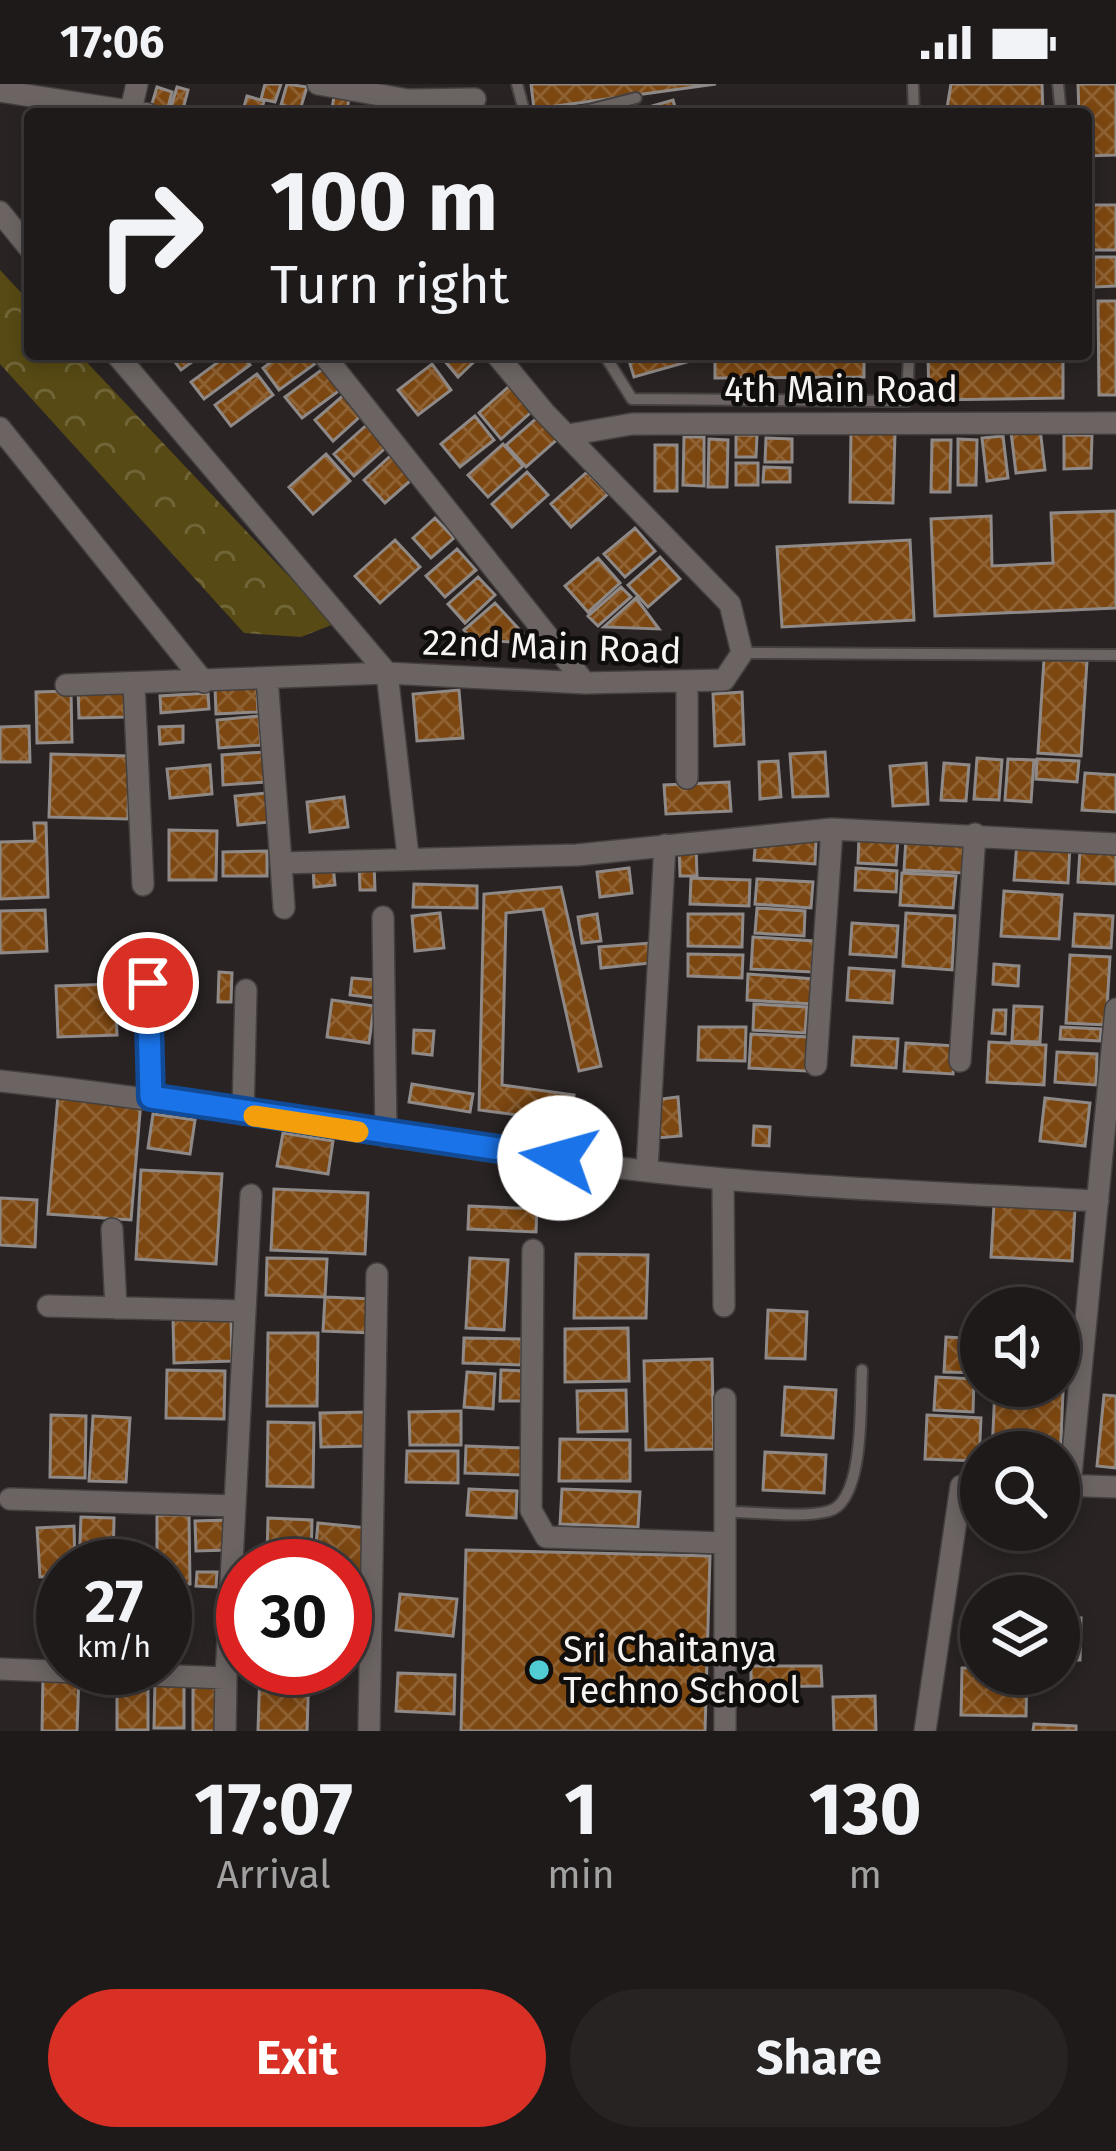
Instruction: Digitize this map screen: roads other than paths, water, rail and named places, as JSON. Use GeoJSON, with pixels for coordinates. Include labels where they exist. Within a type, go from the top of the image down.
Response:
{"type":"FeatureCollection","features":[{"type":"Feature","properties":{"kind":"street"},"geometry":{"type":"LineString","coordinates":[[318,84],[408,100],[476,99]]}},
{"type":"Feature","properties":{"kind":"street"},"geometry":{"type":"LineString","coordinates":[[0,91],[110,108]]}},
{"type":"Feature","properties":{"kind":"street"},"geometry":{"type":"LineString","coordinates":[[0,212],[24,242]]}},
{"type":"Feature","properties":{"kind":"street"},"geometry":{"type":"LineString","coordinates":[[121,360],[388,674],[408,856]]}},
{"type":"Feature","properties":{"kind":"street"},"geometry":{"type":"LineString","coordinates":[[328,360],[585,683]]}},
{"type":"Feature","properties":{"kind":"street","name":"22nd Main Road"},"geometry":{"type":"LineString","coordinates":[[66,686],[388,674],[585,683],[724,680],[742,653],[730,604],[501,360]]}},
{"type":"Feature","properties":{"kind":"street","name":"4th Main Road"},"geometry":{"type":"LineString","coordinates":[[568,435],[632,424],[907,411],[1116,424]]}},
{"type":"Feature","properties":{"kind":"street"},"geometry":{"type":"LineString","coordinates":[[0,428],[204,682]]}},
{"type":"Feature","properties":{"kind":"street"},"geometry":{"type":"LineString","coordinates":[[267,678],[284,908]]}},
{"type":"Feature","properties":{"kind":"street"},"geometry":{"type":"LineString","coordinates":[[134,684],[143,885]]}},
{"type":"Feature","properties":{"kind":"street"},"geometry":{"type":"LineString","coordinates":[[687,684],[687,778]]}},
{"type":"Feature","properties":{"kind":"street"},"geometry":{"type":"LineString","coordinates":[[280,863],[577,855],[832,829],[1116,844]]}},
{"type":"Feature","properties":{"kind":"street"},"geometry":{"type":"LineString","coordinates":[[816,1065],[832,829]]}},
{"type":"Feature","properties":{"kind":"street"},"geometry":{"type":"LineString","coordinates":[[960,1061],[975,834]]}},
{"type":"Feature","properties":{"kind":"street"},"geometry":{"type":"LineString","coordinates":[[647,1169],[665,845]]}},
{"type":"Feature","properties":{"kind":"street"},"geometry":{"type":"LineString","coordinates":[[383,916],[386,1136]]}},
{"type":"Feature","properties":{"kind":"street"},"geometry":{"type":"LineString","coordinates":[[244,1114],[246,990]]}},
{"type":"Feature","properties":{"kind":"street"},"geometry":{"type":"LineString","coordinates":[[1071,1431],[1116,1010]]}},
{"type":"Feature","properties":{"kind":"street"},"geometry":{"type":"LineString","coordinates":[[0,1082],[151,1097],[386,1136],[723,1179],[1098,1201]]}},
{"type":"Feature","properties":{"kind":"street"},"geometry":{"type":"LineString","coordinates":[[723,1179],[724,1306]]}},
{"type":"Feature","properties":{"kind":"street"},"geometry":{"type":"LineString","coordinates":[[233,1539],[251,1195]]}},
{"type":"Feature","properties":{"kind":"street"},"geometry":{"type":"LineString","coordinates":[[112,1229],[116,1308]]}},
{"type":"Feature","properties":{"kind":"street"},"geometry":{"type":"LineString","coordinates":[[533,1250],[531,1510],[536,1526],[546,1537],[724,1543]]}},
{"type":"Feature","properties":{"kind":"street"},"geometry":{"type":"LineString","coordinates":[[369,1731],[377,1274]]}},
{"type":"Feature","properties":{"kind":"street"},"geometry":{"type":"LineString","coordinates":[[48,1306],[245,1311]]}},
{"type":"Feature","properties":{"kind":"street"},"geometry":{"type":"LineString","coordinates":[[724,1399],[725,1731]]}},
{"type":"Feature","properties":{"kind":"street"},"geometry":{"type":"LineString","coordinates":[[1080,1486],[1116,1487]]}},
{"type":"Feature","properties":{"kind":"street"},"geometry":{"type":"LineString","coordinates":[[925,1731],[960,1493]]}},
{"type":"Feature","properties":{"kind":"street"},"geometry":{"type":"LineString","coordinates":[[10,1499],[235,1506]]}},
{"type":"Feature","properties":{"kind":"street"},"geometry":{"type":"LineString","coordinates":[[0,1669],[216,1678]]}},
{"type":"Feature","properties":{"kind":"street"},"geometry":{"type":"LineString","coordinates":[[225,1731],[226,1695]]}},
{"type":"Feature","properties":{"kind":"lane"},"geometry":{"type":"LineString","coordinates":[[597,108],[636,98]]}},
{"type":"Feature","properties":{"kind":"lane"},"geometry":{"type":"LineString","coordinates":[[608,360],[632,399],[907,411],[909,360]]}},
{"type":"Feature","properties":{"kind":"lane"},"geometry":{"type":"LineString","coordinates":[[742,653],[1116,655]]}},
{"type":"Feature","properties":{"kind":"lane"},"geometry":{"type":"LineString","coordinates":[[148,983],[151,1097]]}},
{"type":"Feature","properties":{"kind":"lane"},"geometry":{"type":"LineString","coordinates":[[724,1512],[830,1511],[847,1501],[855,1481],[862,1370]]}},
{"type":"Feature","properties":{"kind":"place","name":"Sri Chaitanya Techno School"},"geometry":{"type":"Point","coordinates":[539,1670]}}]}
